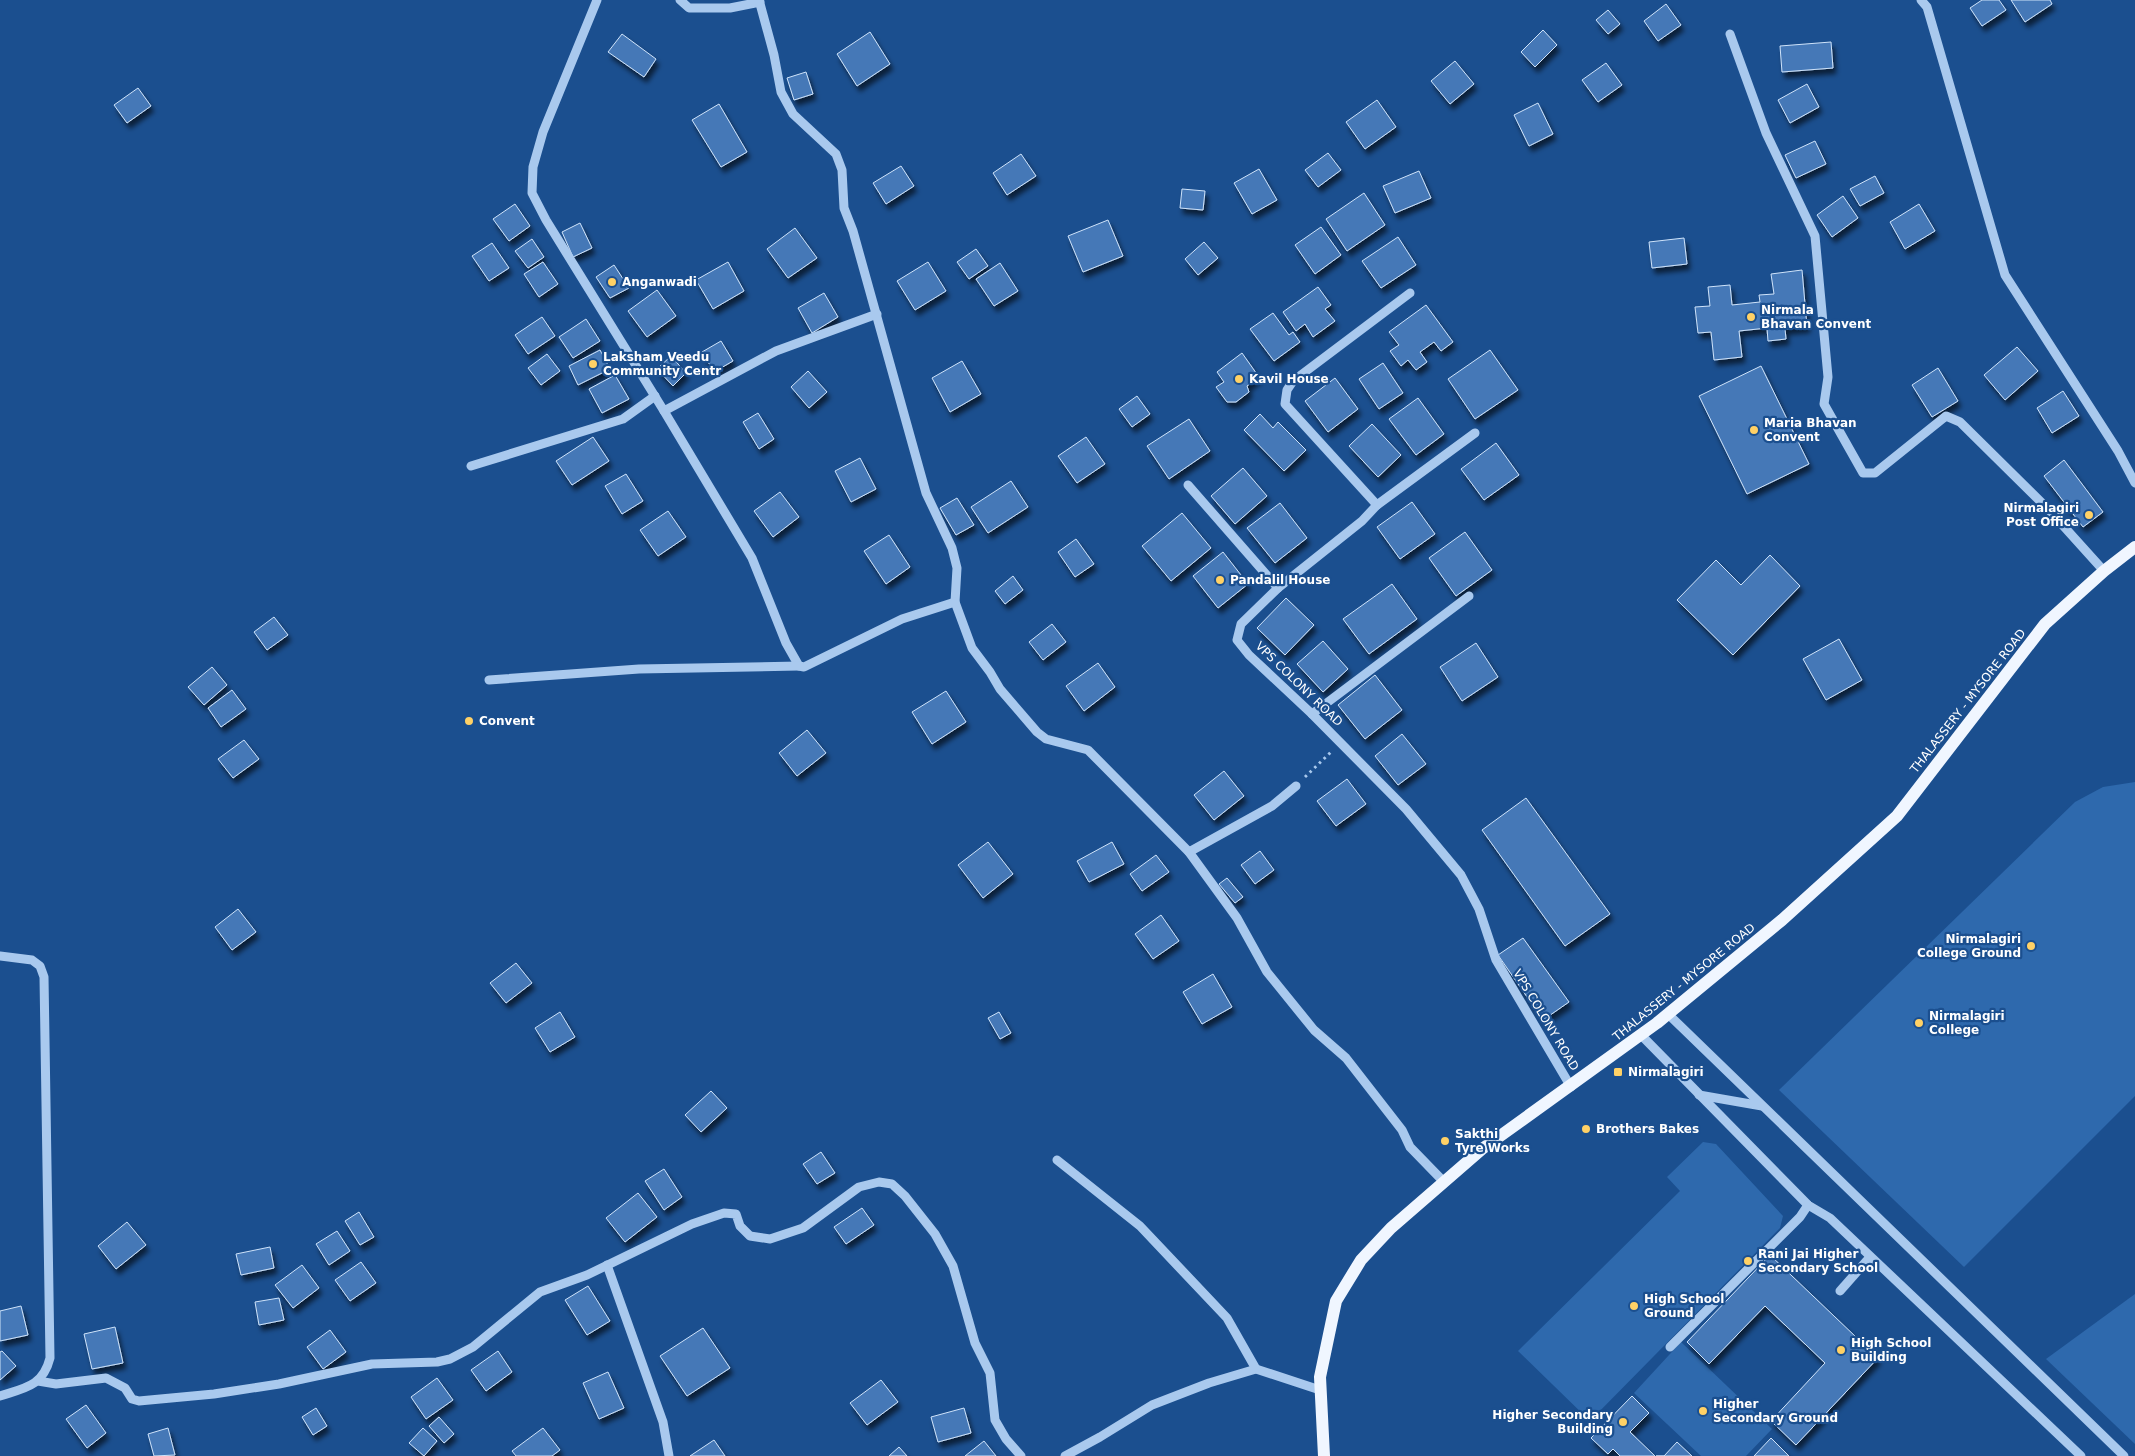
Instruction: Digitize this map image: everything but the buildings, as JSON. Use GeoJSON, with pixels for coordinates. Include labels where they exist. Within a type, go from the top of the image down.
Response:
{"type":"FeatureCollection","features":[{"type":"Feature","properties":{"kind":"main road","name":"THALASSERY - MYSORE ROAD"},"geometry":{"type":"LineString","coordinates":[[1324,1456],[1320,1378],[1336,1301],[1360,1260],[1391,1228],[1482,1149],[1642,1036],[1782,920],[1897,816],[2046,624],[2104,571],[2135,547]]}},
{"type":"Feature","properties":{"kind":"street"},"geometry":{"type":"LineString","coordinates":[[597,0],[543,132],[533,167],[532,193],[546,220],[752,558],[786,643],[798,666]]}},
{"type":"Feature","properties":{"kind":"street"},"geometry":{"type":"LineString","coordinates":[[680,0],[689,8],[730,8],[759,1],[774,55],[781,92],[793,114],[836,154],[842,170],[844,208],[853,231],[877,314],[926,492],[952,548],[957,568],[955,602],[972,648],[990,672],[1000,690],[1037,732],[1046,739],[1088,750],[1189,852],[1237,918],[1267,972],[1314,1030],[1346,1058],[1402,1130],[1410,1147],[1444,1182]]}},
{"type":"Feature","properties":{"kind":"street"},"geometry":{"type":"LineString","coordinates":[[1921,0],[1927,7],[2005,275],[2118,451],[2135,483]]}},
{"type":"Feature","properties":{"kind":"street"},"geometry":{"type":"LineString","coordinates":[[1730,34],[1766,133],[1815,236],[1828,377],[1824,404],[1863,473],[1874,473],[1946,416],[1960,422],[2049,510],[2104,571]]}},
{"type":"Feature","properties":{"kind":"street"},"geometry":{"type":"LineString","coordinates":[[1377,504],[1285,404],[1286,390],[1293,381],[1410,293]]}},
{"type":"Feature","properties":{"kind":"street"},"geometry":{"type":"LineString","coordinates":[[664,411],[776,351],[877,314]]}},
{"type":"Feature","properties":{"kind":"street"},"geometry":{"type":"LineString","coordinates":[[471,466],[622,419],[655,396]]}},
{"type":"Feature","properties":{"kind":"street","name":"VPS COLONY ROAD"},"geometry":{"type":"LineString","coordinates":[[1475,433],[1377,504],[1362,521],[1278,588],[1241,624],[1237,640],[1249,655],[1341,742],[1406,809],[1461,876],[1479,909],[1496,960],[1571,1087]]}},
{"type":"Feature","properties":{"kind":"street"},"geometry":{"type":"LineString","coordinates":[[1188,485],[1278,588]]}},
{"type":"Feature","properties":{"kind":"street"},"geometry":{"type":"LineString","coordinates":[[1312,714],[1469,596]]}},
{"type":"Feature","properties":{"kind":"street"},"geometry":{"type":"LineString","coordinates":[[489,680],[639,669],[804,667],[834,654],[902,619],[955,602]]}},
{"type":"Feature","properties":{"kind":"street"},"geometry":{"type":"LineString","coordinates":[[1189,852],[1272,806],[1296,786]]}},
{"type":"Feature","properties":{"kind":"street"},"geometry":{"type":"LineString","coordinates":[[0,956],[32,960],[40,966],[44,977],[50,1358],[48,1367],[38,1382],[0,1396]]}},
{"type":"Feature","properties":{"kind":"street"},"geometry":{"type":"LineString","coordinates":[[1668,1014],[2124,1456]]}},
{"type":"Feature","properties":{"kind":"street"},"geometry":{"type":"LineString","coordinates":[[1642,1036],[1808,1205],[1830,1218],[2081,1456]]}},
{"type":"Feature","properties":{"kind":"street"},"geometry":{"type":"LineString","coordinates":[[1698,1094],[1762,1106]]}},
{"type":"Feature","properties":{"kind":"street"},"geometry":{"type":"LineString","coordinates":[[1056,1160],[1140,1226],[1227,1318],[1256,1369]]}},
{"type":"Feature","properties":{"kind":"street"},"geometry":{"type":"LineString","coordinates":[[38,1382],[56,1384],[106,1378],[125,1388],[132,1398],[139,1401],[214,1394],[279,1384],[372,1364],[437,1362],[450,1359],[473,1347],[540,1292],[607,1265],[692,1224],[724,1213],[736,1214],[740,1226],[750,1236],[770,1239],[803,1228],[859,1187],[879,1182],[892,1184],[905,1196],[934,1234],[953,1266],[975,1343],[990,1373],[994,1420],[1006,1439],[1021,1456]]}},
{"type":"Feature","properties":{"kind":"street"},"geometry":{"type":"LineString","coordinates":[[1670,1347],[1800,1217],[1808,1205]]}},
{"type":"Feature","properties":{"kind":"street"},"geometry":{"type":"LineString","coordinates":[[1840,1291],[1870,1257]]}},
{"type":"Feature","properties":{"kind":"street"},"geometry":{"type":"LineString","coordinates":[[607,1265],[662,1422],[669,1456]]}},
{"type":"Feature","properties":{"kind":"street"},"geometry":{"type":"LineString","coordinates":[[1065,1456],[1152,1405],[1209,1383],[1256,1369],[1320,1390]]}},
{"type":"Feature","properties":{"kind":"path"},"geometry":{"type":"LineString","coordinates":[[1296,786],[1341,742]]}},
{"type":"Feature","properties":{"kind":"shaded area","name":"Nirmalagiri College Ground"},"geometry":{"type":"Polygon","coordinates":[[[2135,782],[2135,1096],[1964,1267],[1779,1090],[2075,802],[2103,787],[2135,782]]]}},
{"type":"Feature","properties":{"kind":"shaded area","name":"High School Ground"},"geometry":{"type":"Polygon","coordinates":[[[1703,1142],[1716,1144],[1783,1216],[1780,1228],[1590,1421],[1518,1351],[1680,1191],[1667,1177],[1703,1142]]]}},
{"type":"Feature","properties":{"kind":"shaded area"},"geometry":{"type":"Polygon","coordinates":[[[2135,1294],[2135,1444],[2046,1359],[2135,1294]]]}},
{"type":"Feature","properties":{"kind":"shaded area","name":"Higher Secondary Ground"},"geometry":{"type":"Polygon","coordinates":[[[1681,1342],[1772,1429],[1746,1456],[1701,1456],[1634,1393],[1681,1342]]]}},
{"type":"Feature","properties":{"kind":"place","name":"Anganwadi"},"geometry":{"type":"Point","coordinates":[612,282]}},
{"type":"Feature","properties":{"kind":"place","name":"Nirmala Bhavan Convent"},"geometry":{"type":"Point","coordinates":[1751,317]}},
{"type":"Feature","properties":{"kind":"place","name":"Laksham Veedu Community Centr"},"geometry":{"type":"Point","coordinates":[593,364]}},
{"type":"Feature","properties":{"kind":"place","name":"Kavil House"},"geometry":{"type":"Point","coordinates":[1239,379]}},
{"type":"Feature","properties":{"kind":"place","name":"Maria Bhavan Convent"},"geometry":{"type":"Point","coordinates":[1754,430]}},
{"type":"Feature","properties":{"kind":"place","name":"Nirmalagiri Post Office"},"geometry":{"type":"Point","coordinates":[2089,515]}},
{"type":"Feature","properties":{"kind":"place","name":"Pandalil House"},"geometry":{"type":"Point","coordinates":[1220,580]}},
{"type":"Feature","properties":{"kind":"place","name":"Convent"},"geometry":{"type":"Point","coordinates":[469,721]}},
{"type":"Feature","properties":{"kind":"place","name":"Nirmalagiri College Ground"},"geometry":{"type":"Point","coordinates":[2031,946]}},
{"type":"Feature","properties":{"kind":"place","name":"Nirmalagiri College"},"geometry":{"type":"Point","coordinates":[1919,1023]}},
{"type":"Feature","properties":{"kind":"place","name":"Nirmalagiri"},"geometry":{"type":"Point","coordinates":[1618,1072]}},
{"type":"Feature","properties":{"kind":"place","name":"Brothers Bakes"},"geometry":{"type":"Point","coordinates":[1586,1129]}},
{"type":"Feature","properties":{"kind":"place","name":"Sakthi Tyre Works"},"geometry":{"type":"Point","coordinates":[1445,1141]}},
{"type":"Feature","properties":{"kind":"place","name":"Rani Jai Higher Secondary School"},"geometry":{"type":"Point","coordinates":[1748,1261]}},
{"type":"Feature","properties":{"kind":"place","name":"High School Ground"},"geometry":{"type":"Point","coordinates":[1634,1306]}},
{"type":"Feature","properties":{"kind":"place","name":"High School Building"},"geometry":{"type":"Point","coordinates":[1841,1350]}},
{"type":"Feature","properties":{"kind":"place","name":"Higher Secondary Ground"},"geometry":{"type":"Point","coordinates":[1703,1411]}},
{"type":"Feature","properties":{"kind":"place","name":"Higher Secondary Building"},"geometry":{"type":"Point","coordinates":[1623,1422]}}]}
